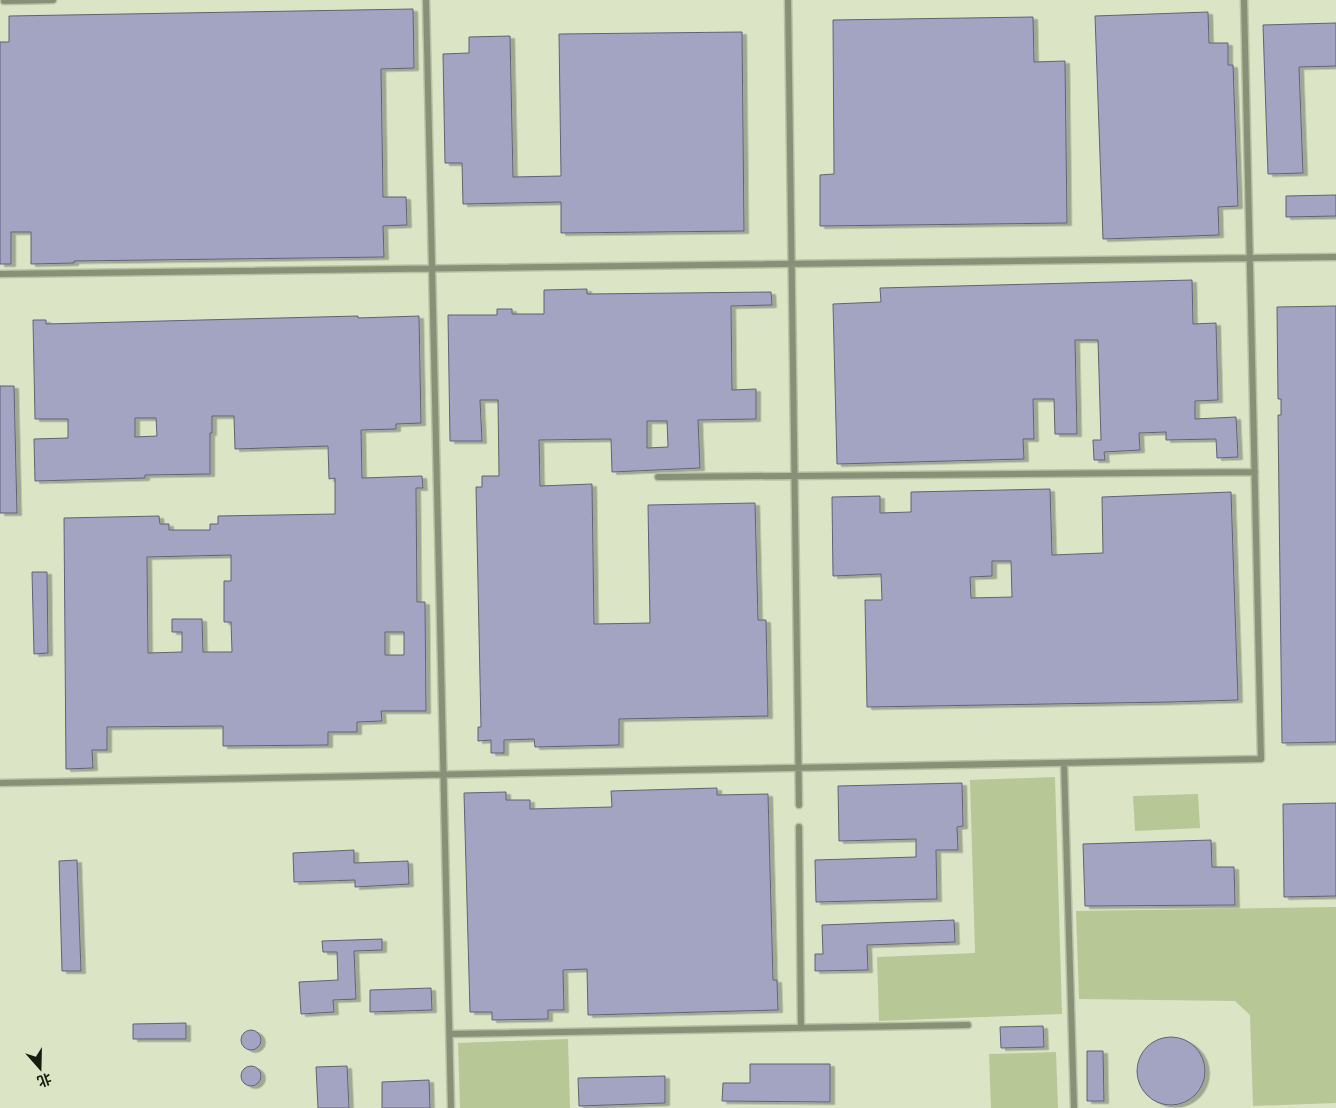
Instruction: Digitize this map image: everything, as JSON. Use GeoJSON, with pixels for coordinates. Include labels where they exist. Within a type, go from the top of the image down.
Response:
{"type":"FeatureCollection","features":[{"type":"Feature","properties":{"kind":"lane"},"geometry":{"type":"LineString","coordinates":[[4,1],[53,0]]}},
{"type":"Feature","properties":{"kind":"lane"},"geometry":{"type":"LineString","coordinates":[[426,0],[452,1108]]}},
{"type":"Feature","properties":{"kind":"lane"},"geometry":{"type":"LineString","coordinates":[[788,0],[799,805]]}},
{"type":"Feature","properties":{"kind":"lane"},"geometry":{"type":"LineString","coordinates":[[0,783],[1261,759],[1244,0]]}},
{"type":"Feature","properties":{"kind":"lane"},"geometry":{"type":"LineString","coordinates":[[0,274],[1336,257]]}},
{"type":"Feature","properties":{"kind":"lane"},"geometry":{"type":"LineString","coordinates":[[658,477],[1255,472]]}},
{"type":"Feature","properties":{"kind":"lane"},"geometry":{"type":"LineString","coordinates":[[1064,763],[1074,1108]]}},
{"type":"Feature","properties":{"kind":"lane"},"geometry":{"type":"LineString","coordinates":[[799,827],[801,1028]]}},
{"type":"Feature","properties":{"kind":"lane"},"geometry":{"type":"LineString","coordinates":[[450,1034],[968,1026]]}},
{"type":"Feature","properties":{"kind":"green space"},"geometry":{"type":"Polygon","coordinates":[[[1055,777],[1062,1014],[879,1021],[877,957],[975,953],[970,780],[1055,777]]]}},
{"type":"Feature","properties":{"kind":"green space"},"geometry":{"type":"Polygon","coordinates":[[[1198,794],[1200,828],[1135,831],[1133,796],[1198,794]]]}},
{"type":"Feature","properties":{"kind":"green space"},"geometry":{"type":"Polygon","coordinates":[[[1336,907],[1336,1103],[1253,1106],[1250,1015],[1235,1001],[1079,999],[1076,911],[1336,907]]]}},
{"type":"Feature","properties":{"kind":"green space"},"geometry":{"type":"Polygon","coordinates":[[[568,1039],[570,1108],[460,1108],[458,1043],[568,1039]]]}},
{"type":"Feature","properties":{"kind":"green space"},"geometry":{"type":"Polygon","coordinates":[[[1056,1052],[1058,1108],[991,1108],[989,1054],[1056,1052]]]}},
{"type":"Feature","properties":{"kind":"building"},"geometry":{"type":"Polygon","coordinates":[[[413,9],[414,68],[381,69],[383,197],[406,197],[407,225],[383,226],[384,257],[74,261],[74,263],[31,264],[31,232],[11,232],[11,264],[0,264],[0,42],[9,42],[9,16],[413,9]]]}},
{"type":"Feature","properties":{"kind":"building"},"geometry":{"type":"Polygon","coordinates":[[[1208,12],[1209,43],[1228,43],[1228,65],[1233,65],[1238,206],[1218,207],[1219,235],[1103,239],[1095,16],[1208,12]]]}},
{"type":"Feature","properties":{"kind":"building"},"geometry":{"type":"Polygon","coordinates":[[[1033,17],[1034,62],[1065,61],[1067,223],[820,226],[820,175],[834,174],[833,20],[1033,17]]]}},
{"type":"Feature","properties":{"kind":"building"},"geometry":{"type":"Polygon","coordinates":[[[1336,23],[1336,66],[1299,67],[1303,173],[1268,174],[1263,25],[1336,23]]]}},
{"type":"Feature","properties":{"kind":"building"},"geometry":{"type":"Polygon","coordinates":[[[742,32],[744,231],[561,233],[561,202],[463,204],[462,163],[445,163],[443,54],[469,53],[469,37],[510,36],[513,177],[561,176],[559,34],[742,32]]]}},
{"type":"Feature","properties":{"kind":"building"},"geometry":{"type":"Polygon","coordinates":[[[1336,195],[1336,216],[1286,217],[1286,196],[1336,195]]]}},
{"type":"Feature","properties":{"kind":"building"},"geometry":{"type":"Polygon","coordinates":[[[1192,280],[1193,324],[1216,323],[1218,400],[1195,401],[1195,419],[1236,417],[1238,457],[1217,458],[1216,439],[1166,440],[1166,432],[1139,433],[1140,450],[1104,452],[1105,460],[1094,460],[1093,440],[1101,440],[1098,340],[1075,340],[1077,434],[1055,434],[1054,399],[1033,399],[1034,439],[1023,439],[1024,459],[837,464],[833,304],[881,302],[880,288],[1192,280]]]}},
{"type":"Feature","properties":{"kind":"building"},"geometry":{"type":"Polygon","coordinates":[[[587,289],[587,294],[771,292],[772,305],[731,306],[732,390],[756,389],[756,419],[698,420],[700,468],[612,472],[611,439],[539,440],[540,486],[592,484],[594,624],[650,623],[648,505],[755,503],[758,620],[766,620],[768,716],[619,719],[619,745],[535,747],[534,739],[504,740],[504,753],[491,753],[491,740],[478,741],[478,727],[481,727],[476,487],[482,487],[482,476],[499,476],[498,400],[480,400],[482,441],[450,441],[448,315],[497,315],[497,309],[512,309],[512,314],[544,314],[544,290],[587,289]],[[647,421],[647,448],[668,447],[667,421],[647,421]]]}},
{"type":"Feature","properties":{"kind":"building"},"geometry":{"type":"Polygon","coordinates":[[[1336,306],[1336,742],[1282,743],[1278,415],[1281,415],[1281,399],[1278,399],[1277,307],[1336,306]]]}},
{"type":"Feature","properties":{"kind":"building"},"geometry":{"type":"Polygon","coordinates":[[[419,316],[421,423],[396,424],[396,429],[361,430],[362,478],[422,476],[423,488],[416,488],[417,602],[425,602],[426,711],[381,711],[382,721],[357,722],[357,732],[328,732],[328,745],[223,746],[223,726],[107,727],[107,750],[92,750],[93,768],[66,769],[64,518],[159,516],[160,524],[169,524],[169,530],[210,530],[210,524],[218,524],[218,516],[335,514],[335,478],[329,479],[328,446],[235,449],[234,416],[212,416],[210,474],[145,475],[145,478],[35,481],[34,439],[68,438],[68,419],[35,419],[33,320],[46,320],[46,324],[419,316]],[[135,418],[135,437],[157,436],[156,418],[135,418]],[[231,555],[147,557],[148,653],[182,652],[182,632],[172,632],[172,619],[202,619],[203,652],[232,652],[231,622],[224,622],[224,581],[231,581],[231,555]],[[385,632],[385,655],[404,655],[404,632],[385,632]]]}},
{"type":"Feature","properties":{"kind":"building"},"geometry":{"type":"Polygon","coordinates":[[[0,386],[14,386],[17,513],[0,513],[0,386]]]}},
{"type":"Feature","properties":{"kind":"building"},"geometry":{"type":"Polygon","coordinates":[[[1050,489],[1052,555],[1103,553],[1102,497],[1231,492],[1238,700],[867,707],[865,600],[882,600],[881,574],[833,576],[832,497],[880,496],[880,513],[911,512],[911,492],[1050,489]],[[992,561],[992,576],[970,577],[971,598],[1012,597],[1011,561],[992,561]]]}},
{"type":"Feature","properties":{"kind":"building"},"geometry":{"type":"Polygon","coordinates":[[[32,572],[47,572],[48,653],[34,654],[32,572]]]}},
{"type":"Feature","properties":{"kind":"building"},"geometry":{"type":"Polygon","coordinates":[[[962,783],[963,826],[957,827],[958,850],[936,850],[937,899],[816,902],[815,860],[916,857],[916,839],[839,841],[838,786],[962,783]]]}},
{"type":"Feature","properties":{"kind":"building"},"geometry":{"type":"Polygon","coordinates":[[[717,788],[717,795],[768,794],[773,980],[777,980],[778,1010],[588,1015],[587,969],[563,970],[564,1010],[548,1010],[548,1019],[492,1020],[492,1012],[470,1012],[464,793],[506,792],[506,800],[530,800],[530,809],[612,807],[611,791],[717,788]]]}},
{"type":"Feature","properties":{"kind":"building"},"geometry":{"type":"Polygon","coordinates":[[[1336,803],[1336,896],[1284,897],[1283,804],[1336,803]]]}},
{"type":"Feature","properties":{"kind":"building"},"geometry":{"type":"Polygon","coordinates":[[[1211,840],[1212,867],[1234,867],[1235,905],[1085,906],[1083,844],[1211,840]]]}},
{"type":"Feature","properties":{"kind":"building"},"geometry":{"type":"Polygon","coordinates":[[[354,850],[354,863],[408,861],[409,884],[355,887],[355,880],[294,882],[293,853],[354,850]]]}},
{"type":"Feature","properties":{"kind":"building"},"geometry":{"type":"Polygon","coordinates":[[[77,860],[81,971],[62,971],[59,861],[77,860]]]}},
{"type":"Feature","properties":{"kind":"building"},"geometry":{"type":"Polygon","coordinates":[[[954,920],[955,942],[867,945],[868,970],[815,971],[815,954],[823,954],[822,925],[954,920]]]}},
{"type":"Feature","properties":{"kind":"building"},"geometry":{"type":"Polygon","coordinates":[[[382,939],[382,950],[354,951],[356,999],[333,1000],[334,1012],[301,1014],[299,982],[338,980],[337,952],[323,952],[322,941],[382,939]]]}},
{"type":"Feature","properties":{"kind":"building"},"geometry":{"type":"Polygon","coordinates":[[[431,988],[432,1010],[370,1012],[370,990],[431,988]]]}},
{"type":"Feature","properties":{"kind":"building"},"geometry":{"type":"Polygon","coordinates":[[[186,1023],[186,1039],[133,1039],[133,1024],[186,1023]]]}},
{"type":"Feature","properties":{"kind":"building"},"geometry":{"type":"Polygon","coordinates":[[[1043,1026],[1044,1047],[1001,1048],[1000,1027],[1043,1026]]]}},
{"type":"Feature","properties":{"kind":"building"},"geometry":{"type":"Polygon","coordinates":[[[251,1030],[258,1033],[261,1040],[258,1047],[251,1050],[244,1047],[241,1040],[244,1033],[251,1030]]]}},
{"type":"Feature","properties":{"kind":"building"},"geometry":{"type":"Polygon","coordinates":[[[1171,1037],[1184,1040],[1195,1047],[1202,1058],[1205,1071],[1202,1084],[1195,1095],[1184,1102],[1171,1105],[1158,1102],[1147,1095],[1140,1084],[1137,1071],[1140,1058],[1147,1047],[1158,1040],[1171,1037]]]}},
{"type":"Feature","properties":{"kind":"building"},"geometry":{"type":"Polygon","coordinates":[[[1087,1051],[1103,1051],[1104,1101],[1087,1101],[1087,1051]]]}},
{"type":"Feature","properties":{"kind":"building"},"geometry":{"type":"Polygon","coordinates":[[[750,1064],[830,1064],[830,1102],[722,1101],[723,1083],[750,1083],[750,1064]]]}},
{"type":"Feature","properties":{"kind":"building"},"geometry":{"type":"Polygon","coordinates":[[[251,1066],[258,1069],[261,1076],[258,1083],[251,1086],[244,1083],[241,1076],[244,1069],[251,1066]]]}},
{"type":"Feature","properties":{"kind":"building"},"geometry":{"type":"Polygon","coordinates":[[[347,1066],[349,1108],[318,1108],[316,1067],[347,1066]]]}},
{"type":"Feature","properties":{"kind":"building"},"geometry":{"type":"Polygon","coordinates":[[[665,1076],[665,1103],[579,1106],[578,1078],[665,1076]]]}},
{"type":"Feature","properties":{"kind":"building"},"geometry":{"type":"Polygon","coordinates":[[[429,1080],[430,1108],[382,1108],[382,1082],[429,1080]]]}}]}
